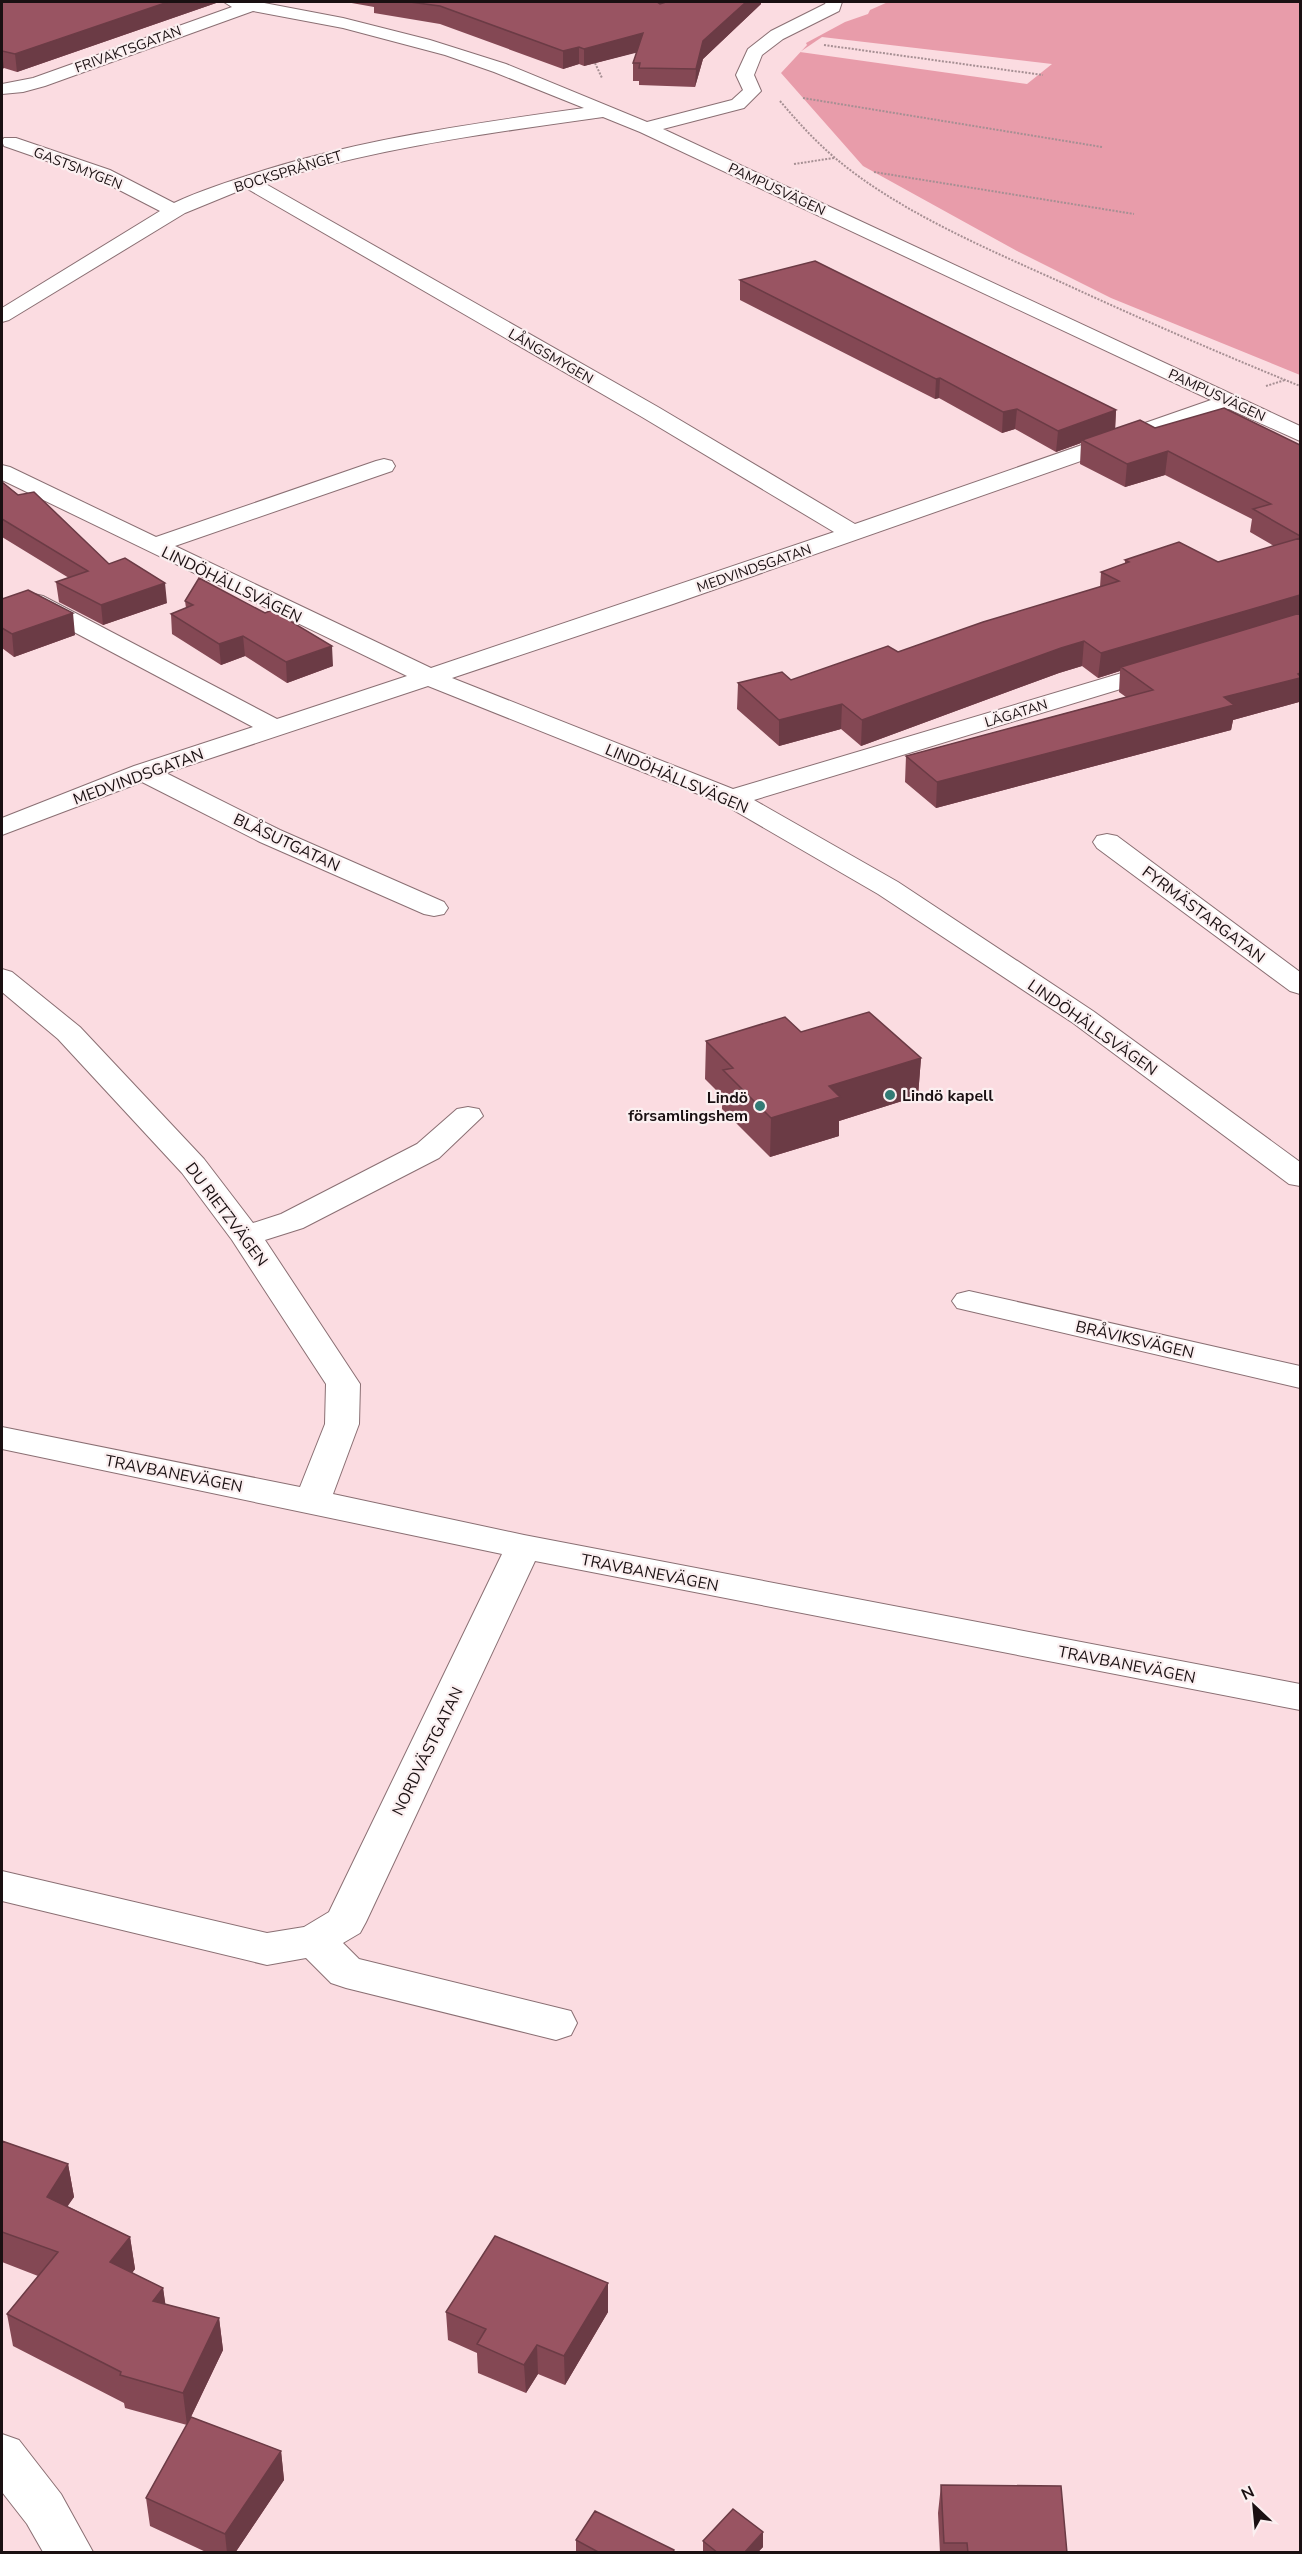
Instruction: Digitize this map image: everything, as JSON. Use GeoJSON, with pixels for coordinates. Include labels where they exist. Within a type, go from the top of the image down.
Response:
{"type":"FeatureCollection","features":[{"type":"Feature","properties":{"kind":"street","name":"PAMPUSVÄGEN"},"geometry":{"type":"LineString","coordinates":[[232,2],[345,24],[451,51],[604,111],[646,128],[1300,434]]}},
{"type":"Feature","properties":{"kind":"street"},"geometry":{"type":"LineString","coordinates":[[646,128],[738,104],[752,91],[745,75],[754,53],[777,36],[833,7],[834,2]]}},
{"type":"Feature","properties":{"kind":"street","name":"FRIVAKTSGATAN"},"geometry":{"type":"LineString","coordinates":[[2,89],[23,87],[39,82],[253,5]]}},
{"type":"Feature","properties":{"kind":"street","name":"BOCKSPRÅNGET"},"geometry":{"type":"LineString","coordinates":[[2,316],[190,203],[249,182],[315,160],[393,142],[461,130],[604,111]]}},
{"type":"Feature","properties":{"kind":"street","name":"GASTSMYGEN"},"geometry":{"type":"LineString","coordinates":[[10,142],[103,174],[176,212]]}},
{"type":"Feature","properties":{"kind":"street","name":"LÅNGSMYGEN"},"geometry":{"type":"LineString","coordinates":[[249,182],[650,412],[853,533]]}},
{"type":"Feature","properties":{"kind":"street","name":"MEDVINDSGATAN"},"geometry":{"type":"LineString","coordinates":[[2,827],[143,772],[431,678],[1230,401]]}},
{"type":"Feature","properties":{"kind":"street"},"geometry":{"type":"LineString","coordinates":[[153,546],[384,466]]}},
{"type":"Feature","properties":{"kind":"street","name":"LINDÖHÄLLSVÄGEN"},"geometry":{"type":"LineString","coordinates":[[2,472],[431,678],[732,798],[888,888],[1083,1017],[1300,1177]]}},
{"type":"Feature","properties":{"kind":"street"},"geometry":{"type":"LineString","coordinates":[[22,595],[276,729]]}},
{"type":"Feature","properties":{"kind":"street","name":"LÄGATAN"},"geometry":{"type":"LineString","coordinates":[[732,798],[1187,661]]}},
{"type":"Feature","properties":{"kind":"street","name":"BLÅSUTGATAN"},"geometry":{"type":"LineString","coordinates":[[143,772],[270,836],[434,908]]}},
{"type":"Feature","properties":{"kind":"street","name":"FYRMÄSTARGATAN"},"geometry":{"type":"LineString","coordinates":[[1107,842],[1300,985]]}},
{"type":"Feature","properties":{"kind":"street","name":"DU RIETZVÄGEN"},"geometry":{"type":"LineString","coordinates":[[2,978],[69,1033],[193,1166],[246,1236],[343,1384],[342,1424],[312,1501]]}},
{"type":"Feature","properties":{"kind":"street"},"geometry":{"type":"LineString","coordinates":[[246,1236],[292,1221],[428,1151],[468,1116]]}},
{"type":"Feature","properties":{"kind":"street","name":"BRÅVIKSVÄGEN"},"geometry":{"type":"LineString","coordinates":[[969,1301],[1300,1377]]}},
{"type":"Feature","properties":{"kind":"street","name":"TRAVBANEVÄGEN"},"geometry":{"type":"LineString","coordinates":[[2,1438],[524,1547],[1300,1697]]}},
{"type":"Feature","properties":{"kind":"street","name":"NORDVÄSTGATAN"},"geometry":{"type":"LineString","coordinates":[[2,1886],[267,1949],[314,1941],[345,1922],[524,1547]]}},
{"type":"Feature","properties":{"kind":"street"},"geometry":{"type":"LineString","coordinates":[[314,1941],[346,1972],[556,2023]]}},
{"type":"Feature","properties":{"kind":"street"},"geometry":{"type":"LineString","coordinates":[[2,2455],[44,2509],[69,2553]]}},
{"type":"Feature","properties":{"kind":"path"},"geometry":{"type":"LineString","coordinates":[[818,44],[1044,75]]}},
{"type":"Feature","properties":{"kind":"path"},"geometry":{"type":"LineString","coordinates":[[803,98],[1102,147]]}},
{"type":"Feature","properties":{"kind":"path"},"geometry":{"type":"LineString","coordinates":[[778,99],[804,129],[835,158],[882,191],[962,237],[1181,337],[1300,386]]}},
{"type":"Feature","properties":{"kind":"path"},"geometry":{"type":"LineString","coordinates":[[874,172],[1134,214]]}},
{"type":"Feature","properties":{"kind":"shaded area"},"geometry":{"type":"Polygon","coordinates":[[[888,2],[1300,2],[1300,375],[1111,298],[1017,251],[863,166],[781,73],[807,45],[806,43],[888,2]]]}},
{"type":"Feature","properties":{"kind":"pier"},"geometry":{"type":"Polygon","coordinates":[[[822,37],[1052,64],[1027,84],[800,52],[822,37]]]}},
{"type":"Feature","properties":{"kind":"building"},"geometry":{"type":"Polygon","coordinates":[[[2,2],[168,2],[15,54],[2,51],[2,2]]]}},
{"type":"Feature","properties":{"kind":"building"},"geometry":{"type":"Polygon","coordinates":[[[410,2],[657,2],[660,4],[666,2],[746,2],[703,41],[696,69],[639,68],[640,63],[633,63],[643,33],[584,49],[579,47],[563,51],[440,6],[410,2]]]}},
{"type":"Feature","properties":{"kind":"building"},"geometry":{"type":"Polygon","coordinates":[[[815,261],[1116,410],[1058,431],[1017,409],[1003,412],[940,378],[936,379],[740,280],[815,261]]]}},
{"type":"Feature","properties":{"kind":"building"},"geometry":{"type":"Polygon","coordinates":[[[1224,408],[1300,445],[1300,536],[1253,509],[1271,504],[1168,451],[1127,464],[1082,440],[1140,420],[1155,428],[1224,408]]]}},
{"type":"Feature","properties":{"kind":"building"},"geometry":{"type":"Polygon","coordinates":[[[2,482],[18,495],[34,492],[109,564],[125,558],[165,583],[101,605],[56,582],[88,571],[2,519],[2,482]]]}},
{"type":"Feature","properties":{"kind":"building"},"geometry":{"type":"Polygon","coordinates":[[[1300,538],[1300,595],[1101,653],[1084,641],[862,720],[842,704],[779,720],[738,683],[782,672],[791,680],[888,646],[898,652],[983,622],[1119,581],[1101,572],[1129,562],[1125,560],[1179,542],[1218,562],[1300,538]]]}},
{"type":"Feature","properties":{"kind":"building"},"geometry":{"type":"Polygon","coordinates":[[[199,578],[265,613],[272,610],[332,646],[286,662],[243,636],[219,644],[171,614],[193,605],[185,601],[199,578]]]}},
{"type":"Feature","properties":{"kind":"building"},"geometry":{"type":"Polygon","coordinates":[[[28,590],[73,613],[12,634],[2,628],[2,599],[28,590]]]}},
{"type":"Feature","properties":{"kind":"building"},"geometry":{"type":"Polygon","coordinates":[[[1300,613],[1300,673],[1298,674],[1300,678],[1224,697],[1234,705],[937,782],[906,756],[1153,690],[1121,667],[1300,613]]]}},
{"type":"Feature","properties":{"kind":"building"},"geometry":{"type":"Polygon","coordinates":[[[869,1012],[921,1058],[829,1086],[840,1097],[771,1118],[723,1070],[733,1068],[706,1041],[785,1017],[801,1032],[869,1012]]]}},
{"type":"Feature","properties":{"kind":"building"},"geometry":{"type":"Polygon","coordinates":[[[2,2141],[68,2164],[47,2197],[130,2237],[110,2262],[163,2288],[153,2301],[219,2318],[183,2393],[120,2375],[121,2372],[7,2314],[58,2252],[2,2232],[2,2141]]]}},
{"type":"Feature","properties":{"kind":"building"},"geometry":{"type":"Polygon","coordinates":[[[495,2236],[608,2283],[564,2356],[537,2345],[524,2365],[477,2344],[486,2329],[446,2312],[495,2236]]]}},
{"type":"Feature","properties":{"kind":"building"},"geometry":{"type":"Polygon","coordinates":[[[191,2417],[281,2451],[225,2534],[146,2498],[191,2417]]]}},
{"type":"Feature","properties":{"kind":"building"},"geometry":{"type":"Polygon","coordinates":[[[941,2485],[1061,2486],[1067,2553],[968,2553],[967,2543],[944,2543],[941,2485]]]}},
{"type":"Feature","properties":{"kind":"building"},"geometry":{"type":"Polygon","coordinates":[[[733,2509],[763,2532],[744,2553],[718,2553],[703,2541],[733,2509]]]}},
{"type":"Feature","properties":{"kind":"building"},"geometry":{"type":"Polygon","coordinates":[[[595,2511],[674,2550],[673,2553],[600,2553],[576,2540],[595,2511]]]}},
{"type":"Feature","properties":{"kind":"place","name":"Lindö kapell"},"geometry":{"type":"Point","coordinates":[890,1095]}},
{"type":"Feature","properties":{"kind":"place","name":"Lindö församlingshem"},"geometry":{"type":"Point","coordinates":[760,1106]}}]}
